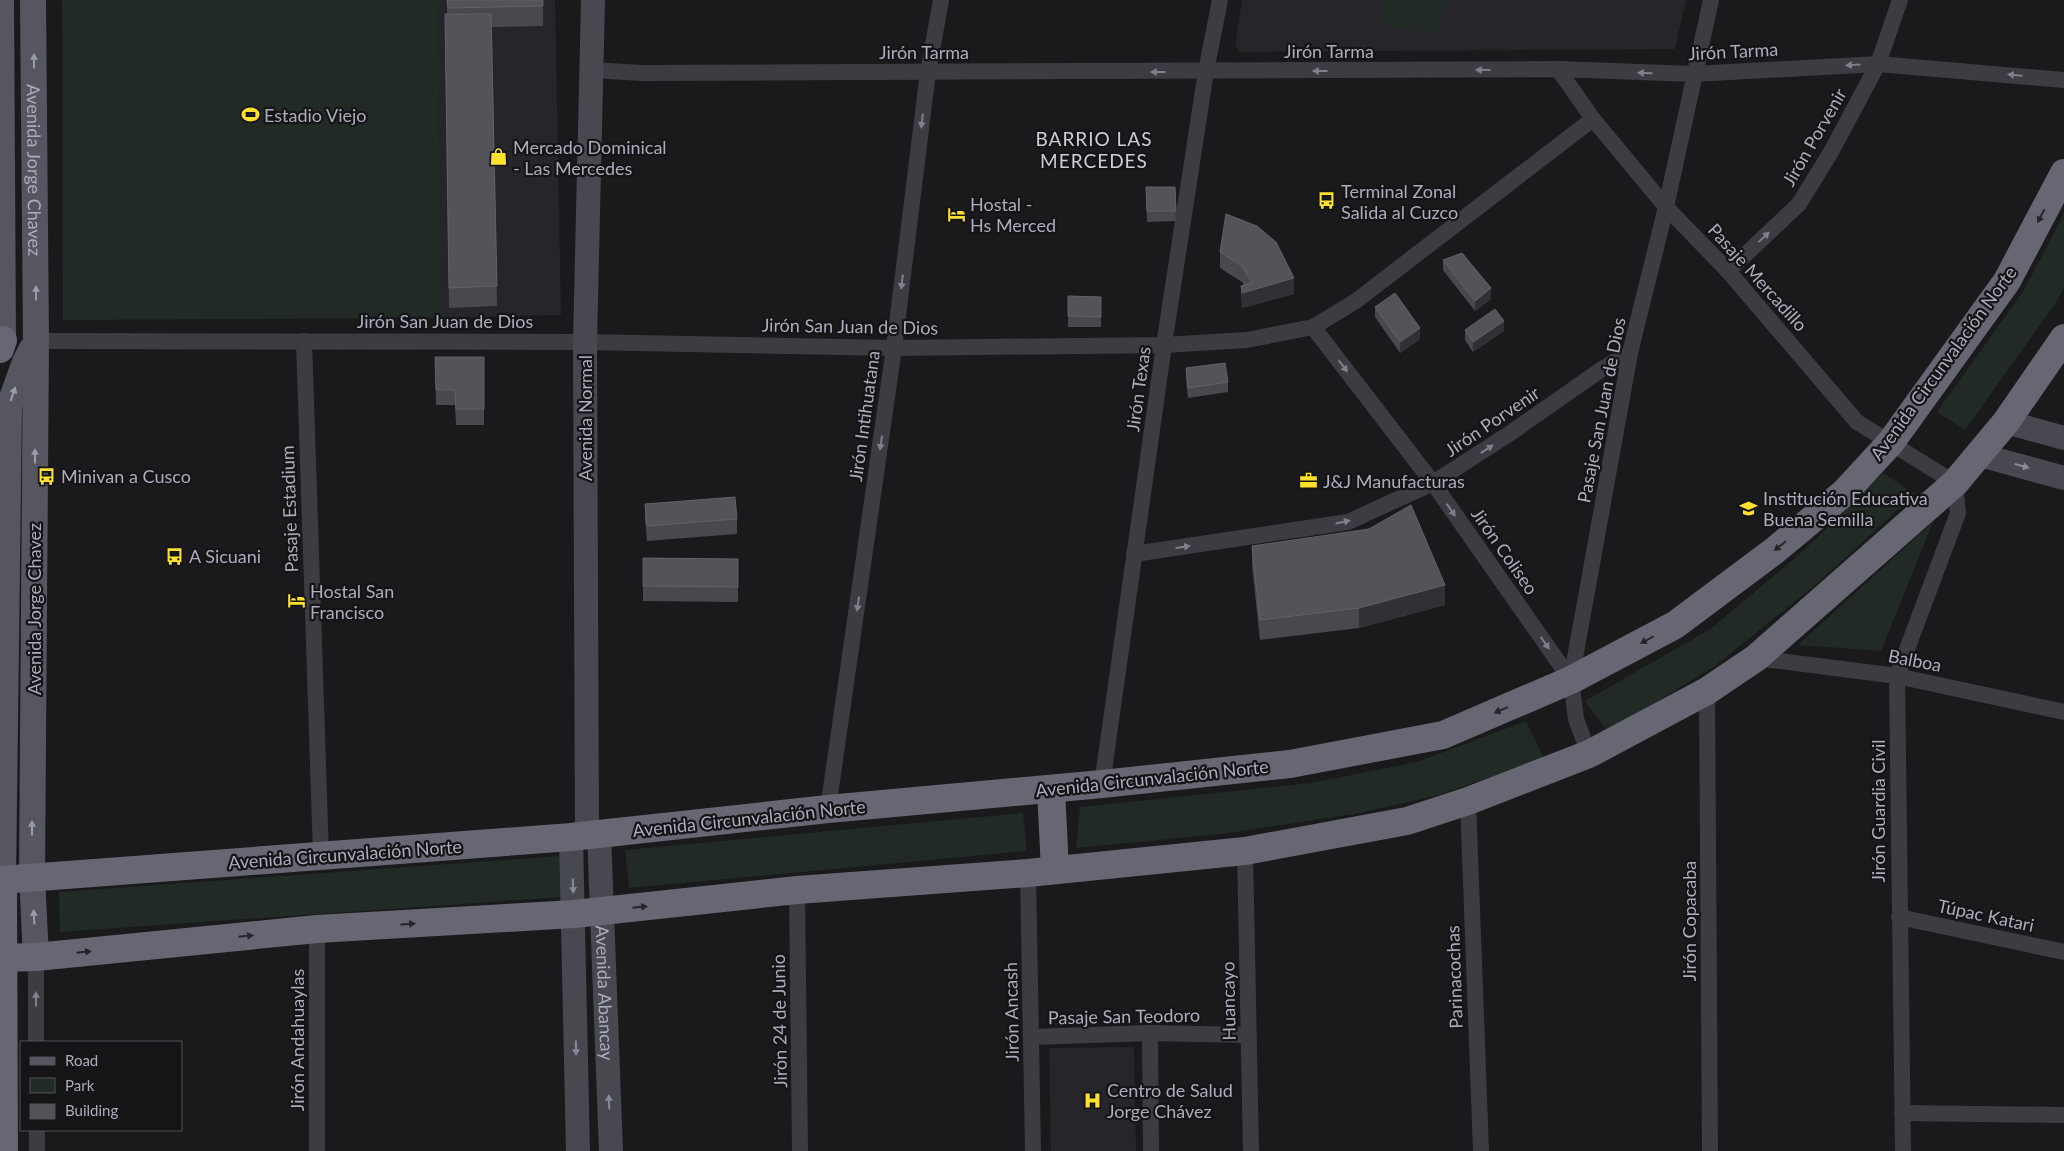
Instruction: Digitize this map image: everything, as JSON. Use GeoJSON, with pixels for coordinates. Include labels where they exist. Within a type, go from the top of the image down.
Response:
{"type":"FeatureCollection","features":[{"type":"Feature","properties":{"kind":"highway","name":"Avenida Circunvalación Norte"},"geometry":{"type":"LineString","coordinates":[[1,880],[586,836],[828,809],[1051,789],[1290,764],[1443,735],[1571,680],[1675,625],[1774,551],[1845,492],[1891,442],[2007,281],[2064,173]]}},
{"type":"Feature","properties":{"kind":"highway"},"geometry":{"type":"LineString","coordinates":[[1,958],[317,929],[601,912],[798,890],[1028,873],[1245,851],[1407,821],[1468,801],[1589,754],[1707,691],[1756,658],[1955,483],[2006,422],[2064,338]]}},
{"type":"Feature","properties":{"kind":"highway"},"geometry":{"type":"LineString","coordinates":[[1051,789],[1055,870]]}},
{"type":"Feature","properties":{"kind":"highway"},"geometry":{"type":"LineString","coordinates":[[1,880],[4,1151]]}},
{"type":"Feature","properties":{"kind":"main road","name":"Avenida Jorge Chavez"},"geometry":{"type":"LineString","coordinates":[[1,0],[1,345]]}},
{"type":"Feature","properties":{"kind":"main road","name":"Avenida Jorge Chavez"},"geometry":{"type":"LineString","coordinates":[[34,0],[36,341],[32,877],[36,956]]}},
{"type":"Feature","properties":{"kind":"main road","name":"Avenida Jorge Chavez"},"geometry":{"type":"LineString","coordinates":[[1,880],[9,406],[25,362],[36,341]]}},
{"type":"Feature","properties":{"kind":"street","name":"Avenida Normal"},"geometry":{"type":"LineString","coordinates":[[586,836],[585,342],[593,0]]}},
{"type":"Feature","properties":{"kind":"street","name":"Jirón Intihuatana"},"geometry":{"type":"LineString","coordinates":[[828,809],[894,348],[928,72],[941,0]]}},
{"type":"Feature","properties":{"kind":"street","name":"Jirón Texas"},"geometry":{"type":"LineString","coordinates":[[1102,784],[1164,346],[1206,71],[1220,0]]}},
{"type":"Feature","properties":{"kind":"street"},"geometry":{"type":"LineString","coordinates":[[1694,74],[1712,0]]}},
{"type":"Feature","properties":{"kind":"street","name":"Jirón Porvenir"},"geometry":{"type":"LineString","coordinates":[[1728,271],[1799,204],[1831,152],[1878,64],[1900,0]]}},
{"type":"Feature","properties":{"kind":"street","name":"Jirón Tarma"},"geometry":{"type":"LineString","coordinates":[[592,70],[642,73],[1558,69],[1694,74],[1878,64],[2064,80]]}},
{"type":"Feature","properties":{"kind":"street","name":"Pasaje Mercadillo"},"geometry":{"type":"LineString","coordinates":[[1558,69],[1592,119],[1666,207],[1728,271],[1857,422],[1955,483]]}},
{"type":"Feature","properties":{"kind":"street","name":"Pasaje San Juan de Dios"},"geometry":{"type":"LineString","coordinates":[[1589,754],[1576,720],[1571,680],[1630,353],[1666,207],[1694,74]]}},
{"type":"Feature","properties":{"kind":"street","name":"Jirón San Juan de Dios"},"geometry":{"type":"LineString","coordinates":[[36,341],[585,342],[894,348],[1164,346],[1247,340],[1313,328],[1356,301],[1592,119]]}},
{"type":"Feature","properties":{"kind":"street","name":"Jirón Coliseo"},"geometry":{"type":"LineString","coordinates":[[1313,328],[1433,484],[1571,680]]}},
{"type":"Feature","properties":{"kind":"street","name":"Pasaje Estadium"},"geometry":{"type":"LineString","coordinates":[[304,341],[321,855]]}},
{"type":"Feature","properties":{"kind":"street","name":"Jirón Porvenir"},"geometry":{"type":"LineString","coordinates":[[1134,554],[1348,522],[1433,484],[1602,369],[1630,353]]}},
{"type":"Feature","properties":{"kind":"street"},"geometry":{"type":"LineString","coordinates":[[2006,422],[2064,438]]}},
{"type":"Feature","properties":{"kind":"street"},"geometry":{"type":"LineString","coordinates":[[1980,454],[2064,478]]}},
{"type":"Feature","properties":{"kind":"street","name":"Jirón Guardia Civil"},"geometry":{"type":"LineString","coordinates":[[1903,1151],[1897,676],[1958,513],[1955,483]]}},
{"type":"Feature","properties":{"kind":"street","name":"Balboa"},"geometry":{"type":"LineString","coordinates":[[1756,658],[1897,676],[2064,712]]}},
{"type":"Feature","properties":{"kind":"street","name":"Jirón Copacaba"},"geometry":{"type":"LineString","coordinates":[[1707,691],[1710,1151]]}},
{"type":"Feature","properties":{"kind":"street","name":"Parinacochas"},"geometry":{"type":"LineString","coordinates":[[1468,801],[1481,1151]]}},
{"type":"Feature","properties":{"kind":"street","name":"Avenida Abancay"},"geometry":{"type":"LineString","coordinates":[[586,836],[601,912],[610,1151]]}},
{"type":"Feature","properties":{"kind":"street","name":"Avenida Abancay"},"geometry":{"type":"LineString","coordinates":[[578,1151],[574,914],[586,836]]}},
{"type":"Feature","properties":{"kind":"street","name":"Huancayo"},"geometry":{"type":"LineString","coordinates":[[1245,851],[1251,1151]]}},
{"type":"Feature","properties":{"kind":"street","name":"Jirón Ancash"},"geometry":{"type":"LineString","coordinates":[[1028,873],[1033,1151]]}},
{"type":"Feature","properties":{"kind":"street","name":"Jirón 24 de Junio"},"geometry":{"type":"LineString","coordinates":[[798,890],[800,1151]]}},
{"type":"Feature","properties":{"kind":"street","name":"Túpac Katari"},"geometry":{"type":"LineString","coordinates":[[1899,917],[2064,952]]}},
{"type":"Feature","properties":{"kind":"street","name":"Jirón Andahuaylas"},"geometry":{"type":"LineString","coordinates":[[317,929],[317,1151]]}},
{"type":"Feature","properties":{"kind":"street"},"geometry":{"type":"LineString","coordinates":[[36,956],[36,1041]]}},
{"type":"Feature","properties":{"kind":"street"},"geometry":{"type":"LineString","coordinates":[[1150,1033],[1152,1151]]}},
{"type":"Feature","properties":{"kind":"street","name":"Pasaje San Teodoro"},"geometry":{"type":"LineString","coordinates":[[1031,1038],[1150,1033],[1248,1035]]}},
{"type":"Feature","properties":{"kind":"street"},"geometry":{"type":"LineString","coordinates":[[1902,1113],[2064,1115]]}},
{"type":"Feature","properties":{"kind":"street"},"geometry":{"type":"LineString","coordinates":[[37,1131],[38,1151]]}},
{"type":"Feature","properties":{"kind":"shaded area","name":"Mercado Dominical - Las Mercedes"},"geometry":{"type":"Polygon","coordinates":[[[438,0],[555,0],[561,315],[442,318],[438,0]]]}},
{"type":"Feature","properties":{"kind":"shaded area"},"geometry":{"type":"Polygon","coordinates":[[[1242,0],[1686,0],[1675,49],[1240,52],[1235,45],[1242,0]]]}},
{"type":"Feature","properties":{"kind":"shaded area","name":"Centro de Salud Jorge Chávez"},"geometry":{"type":"Polygon","coordinates":[[[1134,1047],[1136,1151],[1051,1151],[1049,1048],[1134,1047]]]}},
{"type":"Feature","properties":{"kind":"green space"},"geometry":{"type":"Polygon","coordinates":[[[62,0],[438,0],[442,318],[63,320],[62,0]]]}},
{"type":"Feature","properties":{"kind":"green space"},"geometry":{"type":"Polygon","coordinates":[[[1384,0],[1445,0],[1439,35],[1379,24],[1384,0]]]}},
{"type":"Feature","properties":{"kind":"green space"},"geometry":{"type":"Polygon","coordinates":[[[2064,213],[2064,288],[2057,301],[1965,430],[1937,412],[2024,290],[2064,213]]]}},
{"type":"Feature","properties":{"kind":"green space"},"geometry":{"type":"Polygon","coordinates":[[[1883,473],[1915,494],[1813,587],[1715,666],[1608,732],[1585,701],[1712,628],[1803,551],[1883,473]]]}},
{"type":"Feature","properties":{"kind":"green space"},"geometry":{"type":"Polygon","coordinates":[[[1933,522],[1881,651],[1798,645],[1933,522]]]}},
{"type":"Feature","properties":{"kind":"green space"},"geometry":{"type":"Polygon","coordinates":[[[1526,721],[1544,758],[1439,795],[1355,814],[1221,834],[1076,848],[1080,807],[1311,783],[1417,762],[1526,721]]]}},
{"type":"Feature","properties":{"kind":"green space"},"geometry":{"type":"Polygon","coordinates":[[[1023,813],[1027,851],[629,888],[625,850],[1023,813]]]}},
{"type":"Feature","properties":{"kind":"green space"},"geometry":{"type":"Polygon","coordinates":[[[560,856],[563,897],[60,932],[59,892],[560,856]]]}},
{"type":"Feature","properties":{"kind":"building"},"geometry":{"type":"Polygon","coordinates":[[[447,0],[543,0],[543,6],[448,8],[447,0]]]}},
{"type":"Feature","properties":{"kind":"building"},"geometry":{"type":"Polygon","coordinates":[[[445,14],[491,14],[497,286],[449,288],[445,14]]]}},
{"type":"Feature","properties":{"kind":"building"},"geometry":{"type":"Polygon","coordinates":[[[1146,187],[1175,187],[1176,211],[1147,211],[1146,187]]]}},
{"type":"Feature","properties":{"kind":"building"},"geometry":{"type":"Polygon","coordinates":[[[1226,214],[1257,226],[1276,242],[1294,278],[1242,293],[1241,286],[1252,283],[1242,266],[1220,252],[1226,214]]]}},
{"type":"Feature","properties":{"kind":"building"},"geometry":{"type":"Polygon","coordinates":[[[1462,253],[1491,288],[1475,301],[1443,260],[1462,253]]]}},
{"type":"Feature","properties":{"kind":"building"},"geometry":{"type":"Polygon","coordinates":[[[1395,293],[1420,328],[1400,342],[1375,307],[1395,293]]]}},
{"type":"Feature","properties":{"kind":"building"},"geometry":{"type":"Polygon","coordinates":[[[1068,296],[1101,297],[1101,317],[1068,316],[1068,296]]]}},
{"type":"Feature","properties":{"kind":"building"},"geometry":{"type":"Polygon","coordinates":[[[1495,309],[1504,321],[1473,342],[1465,330],[1495,309]]]}},
{"type":"Feature","properties":{"kind":"building"},"geometry":{"type":"Polygon","coordinates":[[[435,357],[484,357],[484,409],[456,409],[455,390],[436,390],[435,357]]]}},
{"type":"Feature","properties":{"kind":"building"},"geometry":{"type":"Polygon","coordinates":[[[1225,363],[1228,382],[1188,388],[1186,368],[1225,363]]]}},
{"type":"Feature","properties":{"kind":"building"},"geometry":{"type":"Polygon","coordinates":[[[735,497],[737,519],[647,526],[645,504],[735,497]]]}},
{"type":"Feature","properties":{"kind":"building"},"geometry":{"type":"Polygon","coordinates":[[[1411,505],[1445,585],[1359,608],[1260,620],[1252,546],[1369,529],[1411,505]]]}},
{"type":"Feature","properties":{"kind":"building"},"geometry":{"type":"Polygon","coordinates":[[[643,558],[738,559],[738,587],[643,586],[643,558]]]}},
{"type":"Feature","properties":{"kind":"place","name":"Estadio Viejo"},"geometry":{"type":"Point","coordinates":[250,115]}},
{"type":"Feature","properties":{"kind":"place","name":"Mercado Dominical - Las Mercedes"},"geometry":{"type":"Point","coordinates":[499,157]}},
{"type":"Feature","properties":{"kind":"place","name":"Terminal Zonal Salida al Cuzco"},"geometry":{"type":"Point","coordinates":[1327,201]}},
{"type":"Feature","properties":{"kind":"place","name":"Hostal - Hs Merced"},"geometry":{"type":"Point","coordinates":[956,214]}},
{"type":"Feature","properties":{"kind":"place","name":"Minivan a Cusco"},"geometry":{"type":"Point","coordinates":[47,476]}},
{"type":"Feature","properties":{"kind":"place","name":"J&J Manufacturas"},"geometry":{"type":"Point","coordinates":[1309,481]}},
{"type":"Feature","properties":{"kind":"place","name":"Institución Educativa Buena Semilla"},"geometry":{"type":"Point","coordinates":[1749,508]}},
{"type":"Feature","properties":{"kind":"place","name":"A Sicuani"},"geometry":{"type":"Point","coordinates":[175,556]}},
{"type":"Feature","properties":{"kind":"place","name":"Hostal San Francisco"},"geometry":{"type":"Point","coordinates":[296,601]}},
{"type":"Feature","properties":{"kind":"place","name":"Centro de Salud Jorge Chávez"},"geometry":{"type":"Point","coordinates":[1093,1100]}},
{"type":"Feature","properties":{"kind":"district","name":"BARRIO LAS MERCEDES"},"geometry":{"type":"Point","coordinates":[1094,149]}}]}
